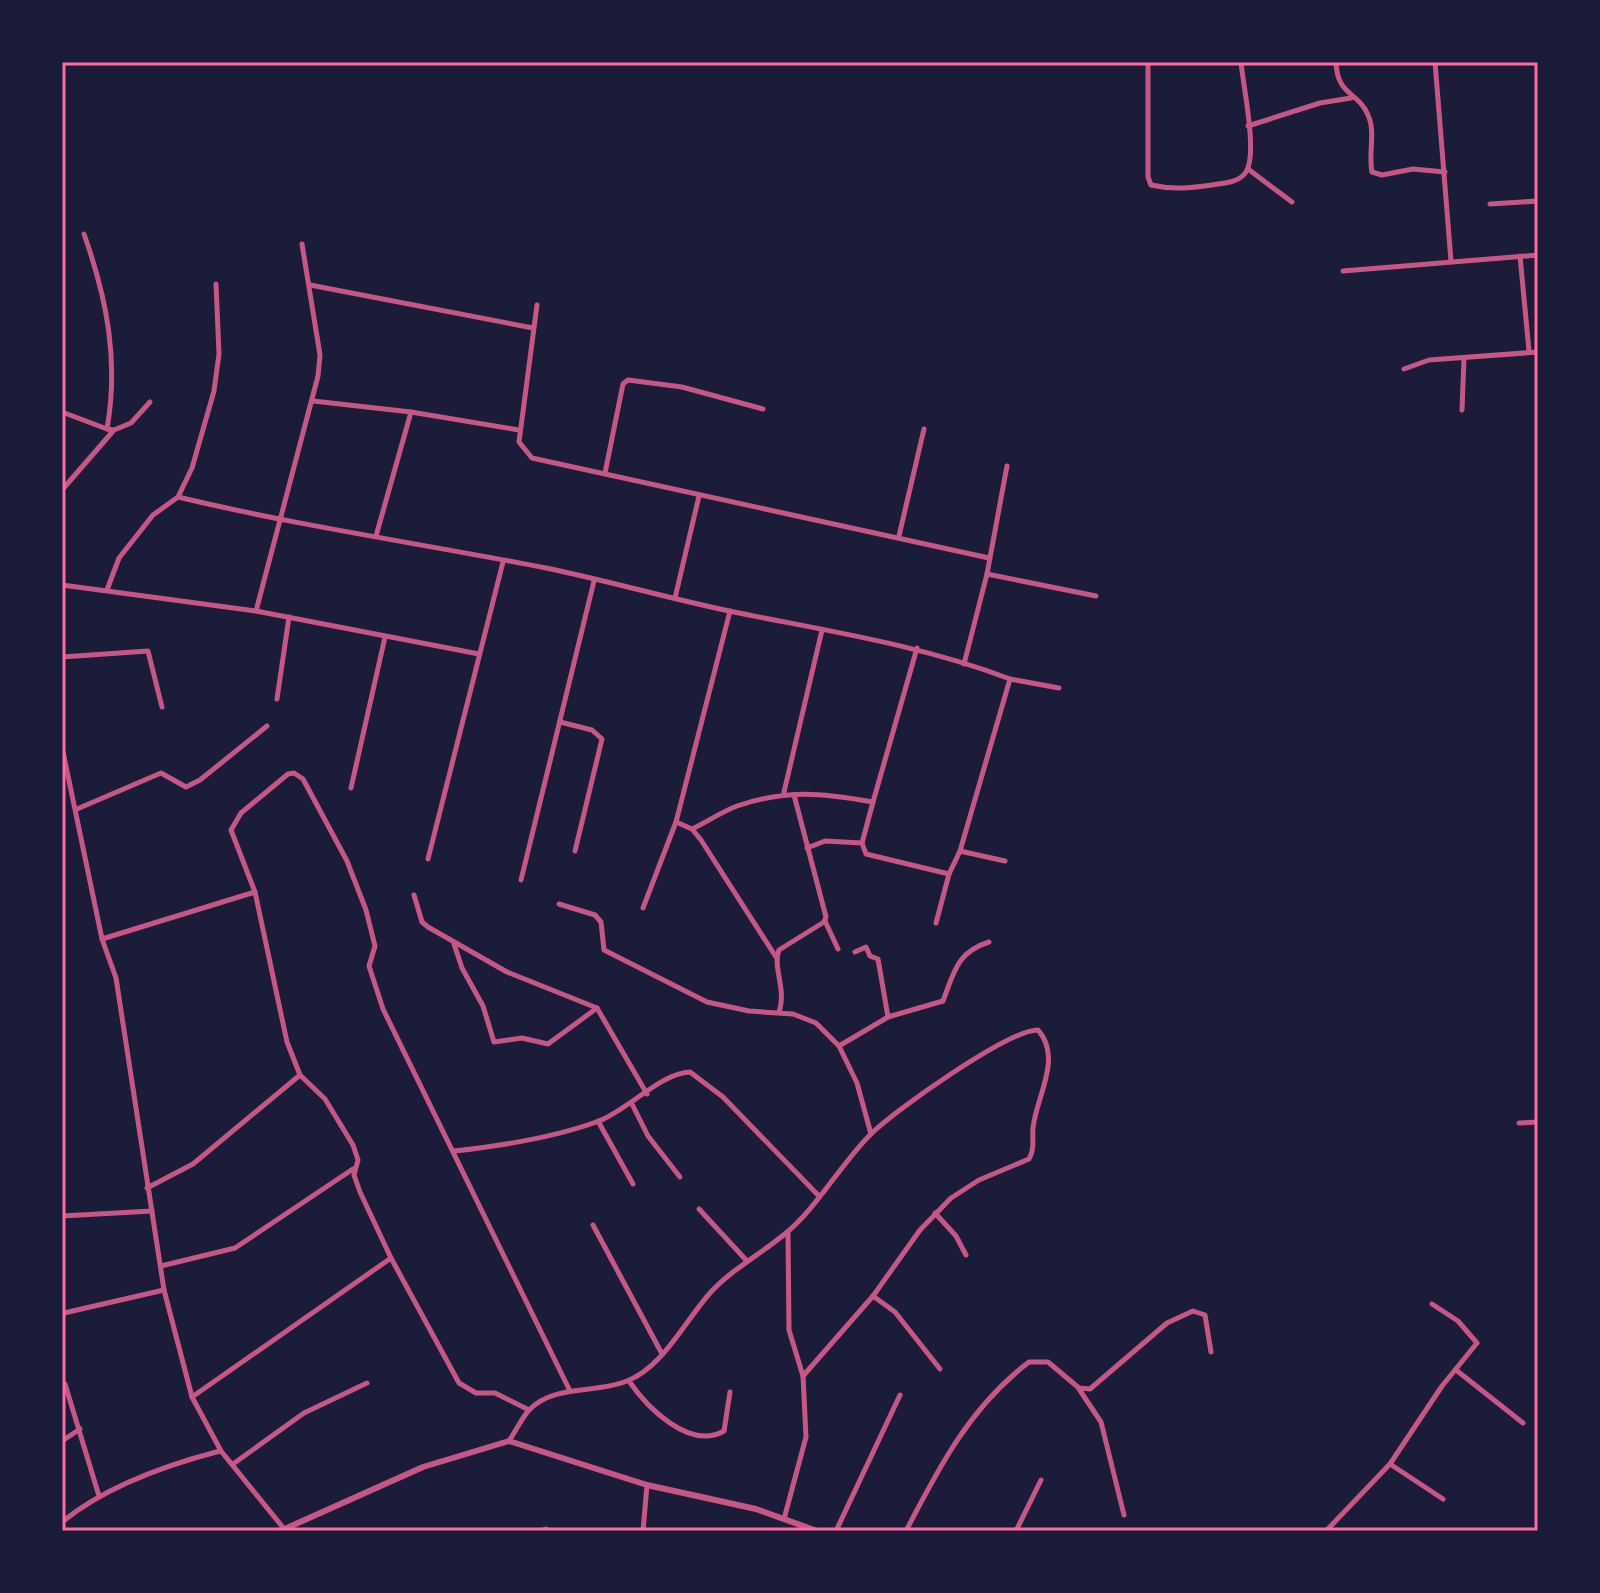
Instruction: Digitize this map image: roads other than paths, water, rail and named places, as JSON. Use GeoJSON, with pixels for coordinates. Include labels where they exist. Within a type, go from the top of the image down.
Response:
{"type":"FeatureCollection","features":[{"type":"Feature","properties":{"kind":"street"},"geometry":{"type":"LineString","coordinates":[[1148,62],[1151,185],[1174,190],[1230,182],[1240,178],[1248,169],[1248,126],[1241,62]]}},
{"type":"Feature","properties":{"kind":"street"},"geometry":{"type":"LineString","coordinates":[[1336,62],[1343,89],[1362,105],[1370,119],[1372,172],[1382,175],[1413,169],[1445,172]]}},
{"type":"Feature","properties":{"kind":"street"},"geometry":{"type":"LineString","coordinates":[[1435,62],[1451,261]]}},
{"type":"Feature","properties":{"kind":"street"},"geometry":{"type":"LineString","coordinates":[[1337,100],[1343,89]]}},
{"type":"Feature","properties":{"kind":"street"},"geometry":{"type":"LineString","coordinates":[[1248,126],[1351,98]]}},
{"type":"Feature","properties":{"kind":"street"},"geometry":{"type":"LineString","coordinates":[[1248,169],[1292,202]]}},
{"type":"Feature","properties":{"kind":"street"},"geometry":{"type":"LineString","coordinates":[[1490,204],[1538,201]]}},
{"type":"Feature","properties":{"kind":"street"},"geometry":{"type":"LineString","coordinates":[[84,234],[97,271],[113,351],[110,430]]}},
{"type":"Feature","properties":{"kind":"street"},"geometry":{"type":"LineString","coordinates":[[256,611],[313,401],[320,355],[302,244]]}},
{"type":"Feature","properties":{"kind":"street"},"geometry":{"type":"LineString","coordinates":[[1343,271],[1538,255]]}},
{"type":"Feature","properties":{"kind":"street"},"geometry":{"type":"LineString","coordinates":[[1520,256],[1529,351]]}},
{"type":"Feature","properties":{"kind":"street"},"geometry":{"type":"LineString","coordinates":[[107,590],[124,552],[153,515],[178,497],[192,468],[214,391],[219,354],[216,284]]}},
{"type":"Feature","properties":{"kind":"street"},"geometry":{"type":"LineString","coordinates":[[310,285],[533,328]]}},
{"type":"Feature","properties":{"kind":"street"},"geometry":{"type":"LineString","coordinates":[[537,305],[519,430],[521,448],[532,458],[989,558]]}},
{"type":"Feature","properties":{"kind":"street"},"geometry":{"type":"LineString","coordinates":[[1404,369],[1429,360],[1538,352]]}},
{"type":"Feature","properties":{"kind":"street"},"geometry":{"type":"LineString","coordinates":[[1462,410],[1464,358]]}},
{"type":"Feature","properties":{"kind":"street"},"geometry":{"type":"LineString","coordinates":[[605,473],[623,384],[628,380],[682,387],[763,409]]}},
{"type":"Feature","properties":{"kind":"street"},"geometry":{"type":"LineString","coordinates":[[313,401],[411,412],[519,430]]}},
{"type":"Feature","properties":{"kind":"street"},"geometry":{"type":"LineString","coordinates":[[62,490],[110,430],[131,423],[150,402]]}},
{"type":"Feature","properties":{"kind":"street"},"geometry":{"type":"LineString","coordinates":[[62,412],[110,430]]}},
{"type":"Feature","properties":{"kind":"street"},"geometry":{"type":"LineString","coordinates":[[376,536],[411,412]]}},
{"type":"Feature","properties":{"kind":"street"},"geometry":{"type":"LineString","coordinates":[[899,536],[924,429]]}},
{"type":"Feature","properties":{"kind":"street"},"geometry":{"type":"LineString","coordinates":[[964,664],[987,574],[1007,466]]}},
{"type":"Feature","properties":{"kind":"street"},"geometry":{"type":"LineString","coordinates":[[675,598],[699,496]]}},
{"type":"Feature","properties":{"kind":"street"},"geometry":{"type":"LineString","coordinates":[[178,497],[280,522],[376,536],[917,648],[1010,679],[1059,688]]}},
{"type":"Feature","properties":{"kind":"street"},"geometry":{"type":"LineString","coordinates":[[428,859],[503,562]]}},
{"type":"Feature","properties":{"kind":"street"},"geometry":{"type":"LineString","coordinates":[[987,574],[1096,596]]}},
{"type":"Feature","properties":{"kind":"street"},"geometry":{"type":"LineString","coordinates":[[521,880],[594,581]]}},
{"type":"Feature","properties":{"kind":"street"},"geometry":{"type":"LineString","coordinates":[[62,585],[256,611],[479,654]]}},
{"type":"Feature","properties":{"kind":"street"},"geometry":{"type":"LineString","coordinates":[[643,908],[676,822],[730,611]]}},
{"type":"Feature","properties":{"kind":"street"},"geometry":{"type":"LineString","coordinates":[[277,699],[289,617]]}},
{"type":"Feature","properties":{"kind":"street"},"geometry":{"type":"LineString","coordinates":[[784,792],[822,630]]}},
{"type":"Feature","properties":{"kind":"street"},"geometry":{"type":"LineString","coordinates":[[351,788],[385,637]]}},
{"type":"Feature","properties":{"kind":"street"},"geometry":{"type":"LineString","coordinates":[[917,648],[862,843],[866,854],[949,874]]}},
{"type":"Feature","properties":{"kind":"street"},"geometry":{"type":"LineString","coordinates":[[62,657],[148,651],[162,707]]}},
{"type":"Feature","properties":{"kind":"street"},"geometry":{"type":"LineString","coordinates":[[936,923],[1010,679]]}},
{"type":"Feature","properties":{"kind":"street"},"geometry":{"type":"LineString","coordinates":[[560,722],[592,730],[602,739],[575,851]]}},
{"type":"Feature","properties":{"kind":"street"},"geometry":{"type":"LineString","coordinates":[[77,809],[161,773],[186,787],[200,780],[267,726]]}},
{"type":"Feature","properties":{"kind":"street"},"geometry":{"type":"LineString","coordinates":[[62,747],[102,939],[116,978],[164,1290],[192,1397],[221,1451],[284,1531],[423,1467],[509,1441],[647,1485],[707,1496],[817,1531]]}},
{"type":"Feature","properties":{"kind":"street"},"geometry":{"type":"LineString","coordinates":[[529,1410],[495,1393],[476,1393],[459,1383],[391,1258],[360,1192],[354,1168],[357,1155],[337,1117],[307,1079],[300,1075],[287,1042],[272,959],[255,892],[232,838],[233,823],[270,789],[294,773],[303,779],[347,861],[375,936],[369,966],[372,980],[570,1391]]}},
{"type":"Feature","properties":{"kind":"street"},"geometry":{"type":"LineString","coordinates":[[692,829],[734,807],[784,792],[794,795],[840,795],[873,802]]}},
{"type":"Feature","properties":{"kind":"street"},"geometry":{"type":"LineString","coordinates":[[794,795],[826,911],[825,920],[838,949]]}},
{"type":"Feature","properties":{"kind":"street"},"geometry":{"type":"LineString","coordinates":[[676,822],[692,829],[776,957],[783,983],[779,1012]]}},
{"type":"Feature","properties":{"kind":"street"},"geometry":{"type":"LineString","coordinates":[[807,848],[825,841],[862,843]]}},
{"type":"Feature","properties":{"kind":"street"},"geometry":{"type":"LineString","coordinates":[[960,851],[1005,861]]}},
{"type":"Feature","properties":{"kind":"street"},"geometry":{"type":"LineString","coordinates":[[102,939],[255,892]]}},
{"type":"Feature","properties":{"kind":"street"},"geometry":{"type":"LineString","coordinates":[[414,895],[422,922],[454,943],[507,972],[597,1008],[647,1094]]}},
{"type":"Feature","properties":{"kind":"street"},"geometry":{"type":"LineString","coordinates":[[559,904],[595,915],[601,922],[604,950],[707,1002],[779,1012],[816,1023],[839,1046],[857,1083],[871,1134]]}},
{"type":"Feature","properties":{"kind":"street"},"geometry":{"type":"LineString","coordinates":[[776,957],[788,943],[825,920]]}},
{"type":"Feature","properties":{"kind":"street"},"geometry":{"type":"LineString","coordinates":[[839,1046],[888,1017],[943,1001],[958,960],[976,946],[989,942]]}},
{"type":"Feature","properties":{"kind":"street"},"geometry":{"type":"LineString","coordinates":[[454,943],[456,957],[483,1006],[494,1042],[500,1044],[522,1038],[548,1044],[597,1008]]}},
{"type":"Feature","properties":{"kind":"street"},"geometry":{"type":"LineString","coordinates":[[855,952],[866,947],[870,956],[878,959],[888,1017]]}},
{"type":"Feature","properties":{"kind":"street"},"geometry":{"type":"LineString","coordinates":[[509,1441],[529,1410],[543,1400],[570,1391],[598,1389],[629,1381],[661,1352],[710,1293],[747,1261],[788,1232],[871,1134],[934,1086],[1013,1038],[1038,1030],[1043,1036],[1049,1067],[1033,1127],[1033,1153],[1029,1159],[979,1180],[935,1213],[873,1296],[803,1376]]}},
{"type":"Feature","properties":{"kind":"street"},"geometry":{"type":"LineString","coordinates":[[454,1151],[506,1145],[598,1121],[632,1104],[667,1078],[690,1072],[723,1097],[818,1195]]}},
{"type":"Feature","properties":{"kind":"street"},"geometry":{"type":"LineString","coordinates":[[147,1188],[193,1164],[300,1075]]}},
{"type":"Feature","properties":{"kind":"street"},"geometry":{"type":"LineString","coordinates":[[632,1104],[648,1136],[680,1177]]}},
{"type":"Feature","properties":{"kind":"street"},"geometry":{"type":"LineString","coordinates":[[598,1121],[633,1184]]}},
{"type":"Feature","properties":{"kind":"street"},"geometry":{"type":"LineString","coordinates":[[1519,1123],[1538,1122]]}},
{"type":"Feature","properties":{"kind":"street"},"geometry":{"type":"LineString","coordinates":[[161,1266],[235,1248],[354,1168]]}},
{"type":"Feature","properties":{"kind":"street"},"geometry":{"type":"LineString","coordinates":[[699,1209],[747,1261]]}},
{"type":"Feature","properties":{"kind":"street"},"geometry":{"type":"LineString","coordinates":[[62,1216],[152,1211]]}},
{"type":"Feature","properties":{"kind":"street"},"geometry":{"type":"LineString","coordinates":[[935,1213],[956,1236],[966,1255]]}},
{"type":"Feature","properties":{"kind":"street"},"geometry":{"type":"LineString","coordinates":[[593,1225],[661,1352]]}},
{"type":"Feature","properties":{"kind":"street"},"geometry":{"type":"LineString","coordinates":[[784,1519],[806,1437],[803,1376],[789,1330],[788,1232]]}},
{"type":"Feature","properties":{"kind":"street"},"geometry":{"type":"LineString","coordinates":[[192,1397],[391,1258]]}},
{"type":"Feature","properties":{"kind":"street"},"geometry":{"type":"LineString","coordinates":[[64,1313],[164,1290]]}},
{"type":"Feature","properties":{"kind":"street"},"geometry":{"type":"LineString","coordinates":[[873,1296],[895,1312],[940,1369]]}},
{"type":"Feature","properties":{"kind":"street"},"geometry":{"type":"LineString","coordinates":[[1326,1531],[1390,1464],[1474,1349],[1476,1338],[1432,1304]]}},
{"type":"Feature","properties":{"kind":"street"},"geometry":{"type":"LineString","coordinates":[[1079,1388],[1098,1384],[1133,1350],[1182,1314],[1200,1311],[1205,1315],[1211,1352]]}},
{"type":"Feature","properties":{"kind":"street"},"geometry":{"type":"LineString","coordinates":[[906,1531],[955,1439],[977,1409],[1029,1362],[1048,1362],[1079,1388],[1101,1422],[1124,1515]]}},
{"type":"Feature","properties":{"kind":"street"},"geometry":{"type":"LineString","coordinates":[[1456,1370],[1523,1423]]}},
{"type":"Feature","properties":{"kind":"street"},"geometry":{"type":"LineString","coordinates":[[629,1381],[661,1419],[710,1436],[724,1431],[730,1392]]}},
{"type":"Feature","properties":{"kind":"street"},"geometry":{"type":"LineString","coordinates":[[233,1464],[304,1413],[367,1383]]}},
{"type":"Feature","properties":{"kind":"street"},"geometry":{"type":"LineString","coordinates":[[65,1384],[99,1496]]}},
{"type":"Feature","properties":{"kind":"street"},"geometry":{"type":"LineString","coordinates":[[836,1531],[900,1395]]}},
{"type":"Feature","properties":{"kind":"street"},"geometry":{"type":"LineString","coordinates":[[62,1441],[80,1429]]}},
{"type":"Feature","properties":{"kind":"street"},"geometry":{"type":"LineString","coordinates":[[62,1522],[99,1496],[154,1472],[221,1451]]}},
{"type":"Feature","properties":{"kind":"street"},"geometry":{"type":"LineString","coordinates":[[1390,1464],[1443,1499]]}},
{"type":"Feature","properties":{"kind":"street"},"geometry":{"type":"LineString","coordinates":[[1016,1531],[1041,1480]]}},
{"type":"Feature","properties":{"kind":"street"},"geometry":{"type":"LineString","coordinates":[[643,1531],[647,1485]]}}]}
